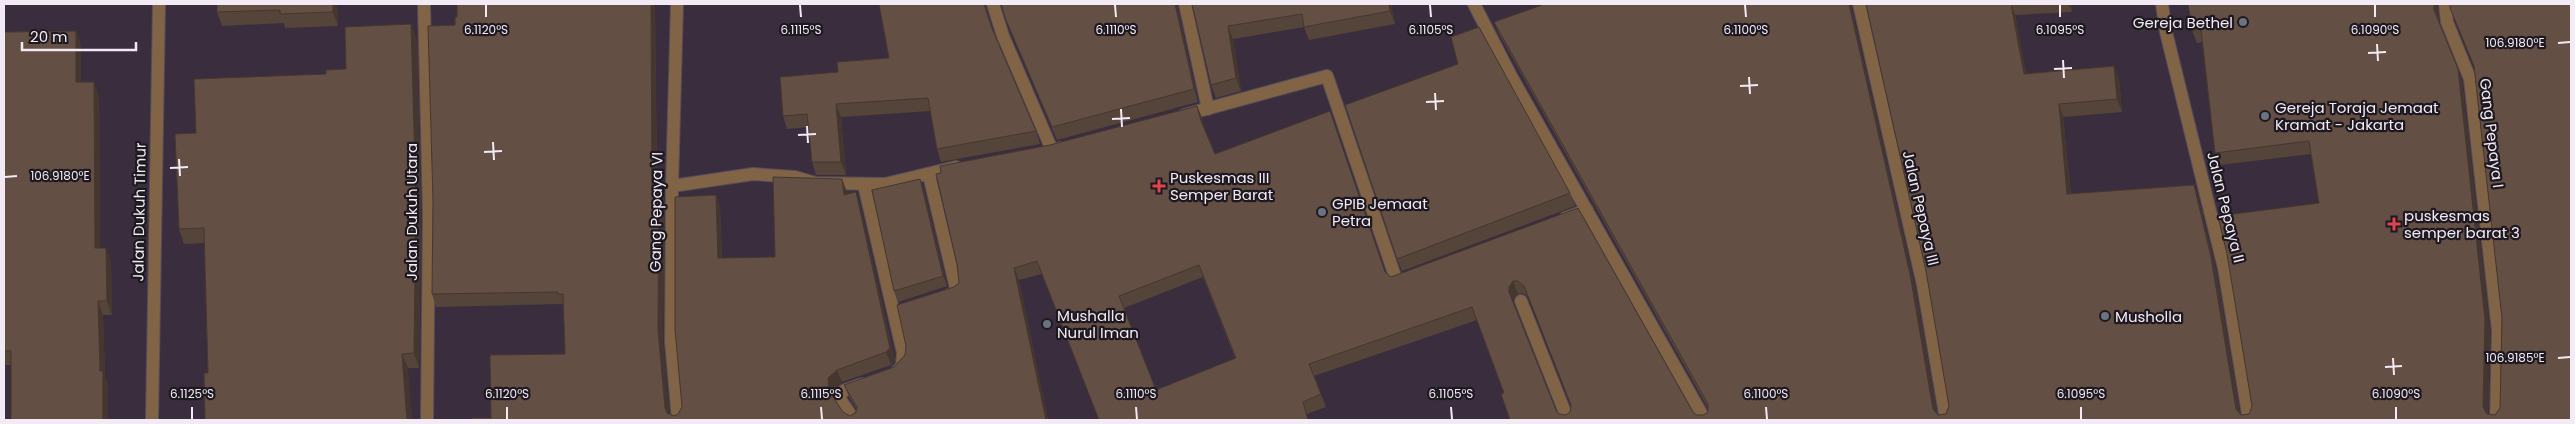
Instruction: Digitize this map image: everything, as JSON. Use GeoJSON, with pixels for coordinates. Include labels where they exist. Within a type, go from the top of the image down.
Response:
{"type":"FeatureCollection","features":[{"type":"Feature","properties":{"kind":"street","name":"Jalan Dukuh Timur"},"geometry":{"type":"LineString","coordinates":[[152,420],[160,4]]}},
{"type":"Feature","properties":{"kind":"street","name":"Jalan Dukuh Utara"},"geometry":{"type":"LineString","coordinates":[[424,4],[429,214],[427,420]]}},
{"type":"Feature","properties":{"kind":"street","name":"Gang Pepaya VI"},"geometry":{"type":"LineString","coordinates":[[677,4],[672,186],[671,342],[678,420]]}},
{"type":"Feature","properties":{"kind":"street"},"geometry":{"type":"LineString","coordinates":[[993,4],[1004,36],[1052,150]]}},
{"type":"Feature","properties":{"kind":"street"},"geometry":{"type":"LineString","coordinates":[[1185,4],[1208,109]]}},
{"type":"Feature","properties":{"kind":"street"},"geometry":{"type":"LineString","coordinates":[[1474,4],[1511,76],[1705,420]]}},
{"type":"Feature","properties":{"kind":"street","name":"Jalan Pepaya III"},"geometry":{"type":"LineString","coordinates":[[1859,4],[1923,285],[1946,420]]}},
{"type":"Feature","properties":{"kind":"street","name":"Jalan Pepaya II"},"geometry":{"type":"LineString","coordinates":[[2162,4],[2166,32],[2224,268],[2249,420]]}},
{"type":"Feature","properties":{"kind":"street","name":"Gang Pepaya I"},"geometry":{"type":"LineString","coordinates":[[2445,4],[2447,22],[2470,79],[2498,331],[2496,420]]}},
{"type":"Feature","properties":{"kind":"street"},"geometry":{"type":"LineString","coordinates":[[1171,118],[1327,76],[1397,282],[1416,275]]}},
{"type":"Feature","properties":{"kind":"street"},"geometry":{"type":"LineString","coordinates":[[1036,153],[1070,145]]}},
{"type":"Feature","properties":{"kind":"street"},"geometry":{"type":"LineString","coordinates":[[672,186],[752,174],[795,177],[815,183],[885,184],[966,166]]}},
{"type":"Feature","properties":{"kind":"street"},"geometry":{"type":"LineString","coordinates":[[929,175],[956,288],[953,295],[936,300]]}},
{"type":"Feature","properties":{"kind":"street"},"geometry":{"type":"LineString","coordinates":[[864,185],[898,310],[903,360],[900,369],[887,375]]}},
{"type":"Feature","properties":{"kind":"street"},"geometry":{"type":"LineString","coordinates":[[1551,224],[1587,210]]}},
{"type":"Feature","properties":{"kind":"street"},"geometry":{"type":"LineString","coordinates":[[1520,301],[1568,420]]}},
{"type":"Feature","properties":{"kind":"street"},"geometry":{"type":"LineString","coordinates":[[854,420],[840,399],[840,394],[845,390],[870,381]]}},
{"type":"Feature","properties":{"kind":"building"},"geometry":{"type":"Polygon","coordinates":[[[217,4],[333,4],[333,12],[280,14],[280,10],[217,12],[217,4]]]}},
{"type":"Feature","properties":{"kind":"building"},"geometry":{"type":"Polygon","coordinates":[[[457,4],[651,4],[652,189],[659,189],[658,330],[665,408],[667,413],[674,416],[678,414],[682,407],[675,329],[675,197],[716,195],[718,258],[775,257],[773,177],[842,179],[844,195],[856,192],[890,348],[886,352],[837,370],[828,378],[829,391],[843,412],[850,416],[856,412],[857,407],[844,385],[894,367],[905,355],[906,346],[897,305],[954,287],[959,283],[957,264],[936,174],[941,173],[940,166],[1050,145],[1197,106],[1201,121],[1215,154],[1330,111],[1385,272],[1391,277],[1578,208],[1693,412],[1697,415],[1704,415],[1708,411],[1708,404],[1494,22],[1545,4],[1849,4],[1910,274],[1933,409],[1938,415],[1946,414],[1949,406],[1926,271],[1866,4],[2011,4],[2024,74],[2114,66],[2117,99],[2059,104],[2067,194],[2194,185],[2211,257],[2236,409],[2241,415],[2249,414],[2252,406],[2227,254],[2218,216],[2319,203],[2309,141],[2215,153],[2201,29],[2192,30],[2188,4],[2434,4],[2434,10],[2458,69],[2485,319],[2483,407],[2487,414],[2495,415],[2500,408],[2502,318],[2474,66],[2450,4],[2571,4],[2571,420],[1510,420],[1501,394],[1504,393],[1472,307],[1309,364],[1321,394],[1303,402],[1308,420],[1099,420],[1037,261],[1014,268],[1046,420],[472,420],[472,418],[491,418],[490,355],[565,354],[563,294],[558,294],[558,292],[432,294],[433,201],[428,26],[455,25],[455,17],[457,17],[457,4]],[[1199,265],[1119,296],[1156,390],[1236,358],[1199,265]],[[1513,281],[1509,287],[1509,292],[1556,410],[1559,414],[1566,415],[1570,412],[1571,405],[1524,286],[1518,281],[1513,281]]]}},
{"type":"Feature","properties":{"kind":"building"},"geometry":{"type":"Polygon","coordinates":[[[879,4],[984,4],[991,26],[1036,131],[937,149],[928,98],[836,104],[841,162],[812,162],[807,114],[783,116],[780,77],[838,72],[837,62],[889,58],[879,4]]]}},
{"type":"Feature","properties":{"kind":"building"},"geometry":{"type":"Polygon","coordinates":[[[1001,4],[1175,4],[1194,89],[1052,127],[1006,20],[1001,4]]]}},
{"type":"Feature","properties":{"kind":"building"},"geometry":{"type":"Polygon","coordinates":[[[1192,4],[1389,4],[1390,11],[1304,27],[1302,14],[1228,26],[1236,78],[1211,85],[1192,4]]]}},
{"type":"Feature","properties":{"kind":"building"},"geometry":{"type":"Polygon","coordinates":[[[411,24],[416,199],[414,353],[402,354],[407,420],[205,420],[204,373],[208,373],[204,228],[179,229],[175,134],[196,133],[194,79],[326,74],[326,70],[346,69],[345,27],[411,24]]]}},
{"type":"Feature","properties":{"kind":"building"},"geometry":{"type":"Polygon","coordinates":[[[1479,27],[1570,193],[1397,259],[1345,105],[1458,64],[1451,37],[1479,27]]]}},
{"type":"Feature","properties":{"kind":"building"},"geometry":{"type":"Polygon","coordinates":[[[76,31],[76,82],[94,82],[95,248],[106,248],[107,301],[98,301],[100,371],[103,371],[103,420],[11,420],[11,351],[4,351],[4,32],[76,31]]]}},
{"type":"Feature","properties":{"kind":"building"},"geometry":{"type":"Polygon","coordinates":[[[920,179],[943,276],[894,291],[872,190],[920,179]]]}},
{"type":"Feature","properties":{"kind":"place","name":"Gereja Bethel"},"geometry":{"type":"Point","coordinates":[2243,22]}},
{"type":"Feature","properties":{"kind":"place","name":"Gereja Toraja Jemaat Kramat - Jakarta"},"geometry":{"type":"Point","coordinates":[2265,116]}},
{"type":"Feature","properties":{"kind":"place","name":"Puskesmas III Semper Barat"},"geometry":{"type":"Point","coordinates":[1159,186]}},
{"type":"Feature","properties":{"kind":"place","name":"GPIB Jemaat Petra"},"geometry":{"type":"Point","coordinates":[1322,212]}},
{"type":"Feature","properties":{"kind":"place","name":"puskesmas semper barat 3"},"geometry":{"type":"Point","coordinates":[2394,224]}},
{"type":"Feature","properties":{"kind":"place","name":"Musholla"},"geometry":{"type":"Point","coordinates":[2105,316]}},
{"type":"Feature","properties":{"kind":"place","name":"Mushalla Nurul Iman"},"geometry":{"type":"Point","coordinates":[1047,324]}}]}
